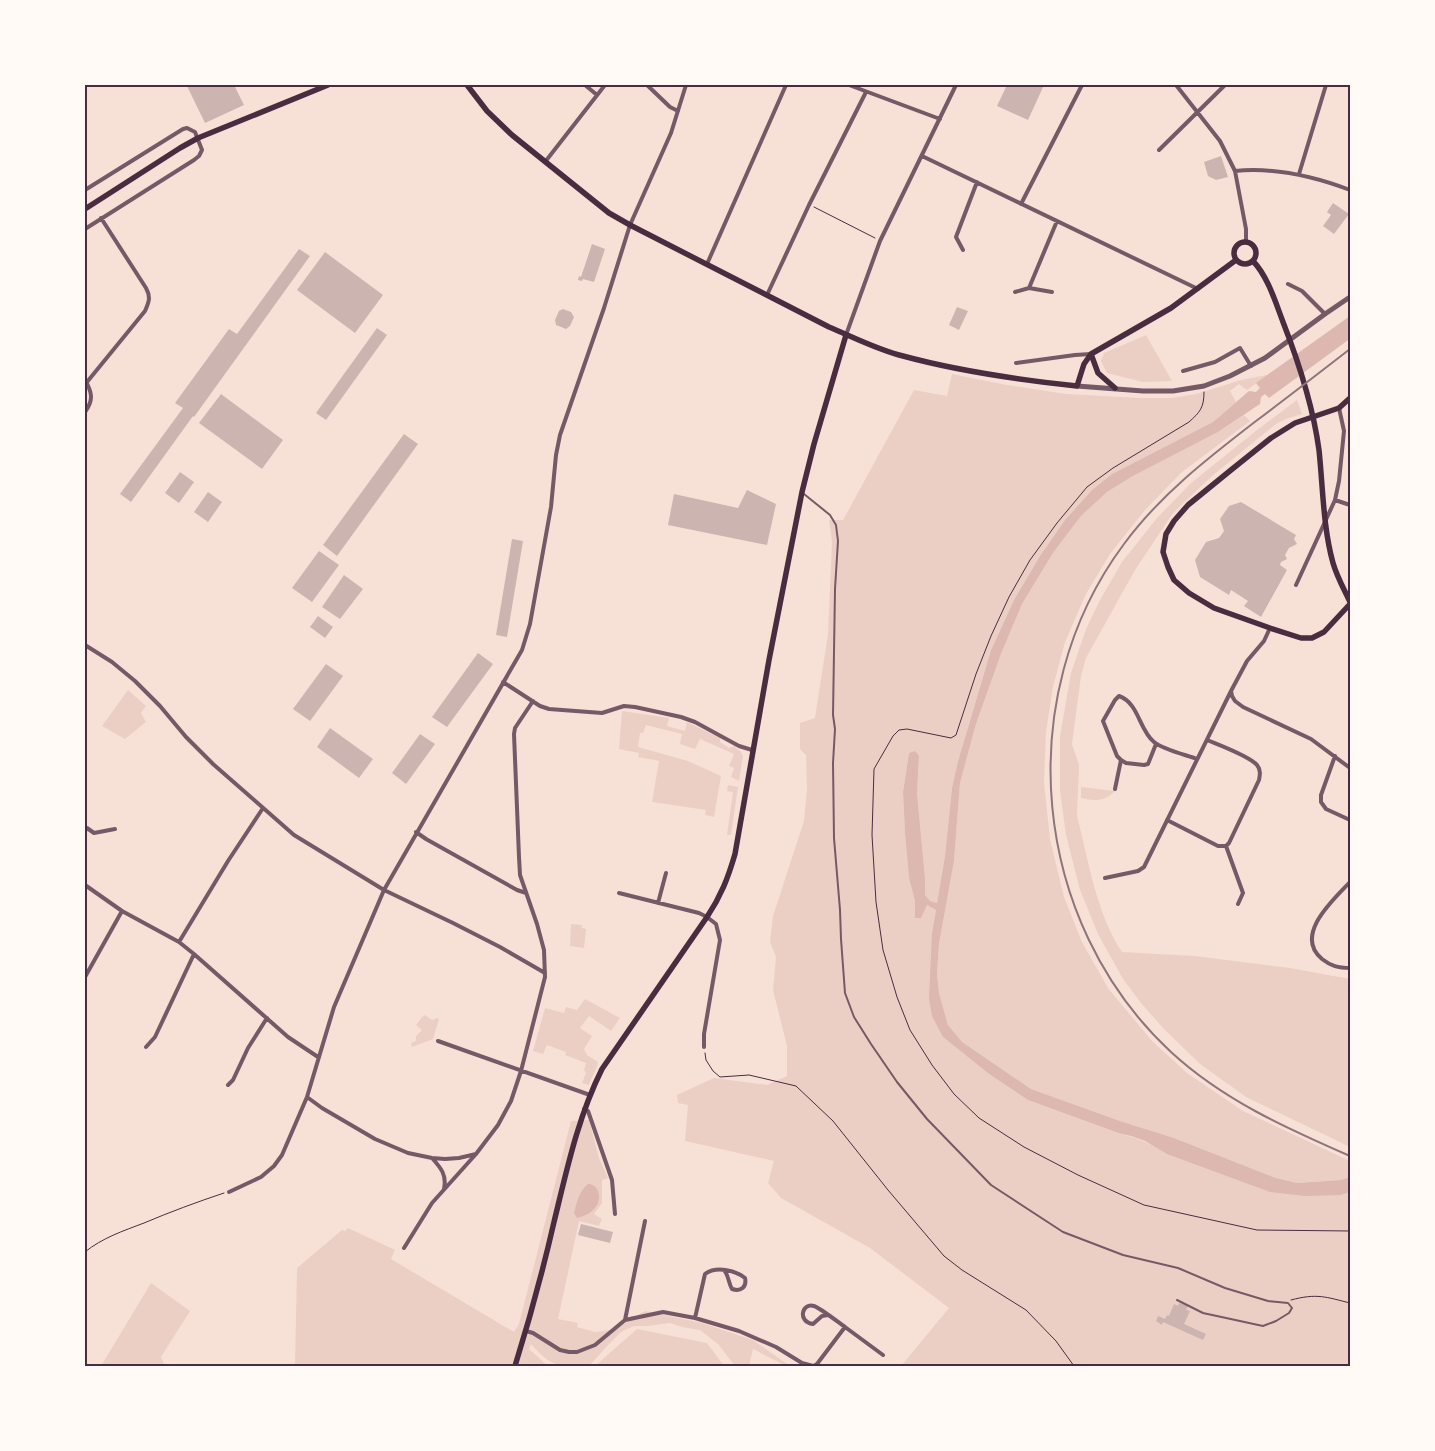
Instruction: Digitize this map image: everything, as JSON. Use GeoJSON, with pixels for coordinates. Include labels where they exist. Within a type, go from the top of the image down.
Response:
{"type":"FeatureCollection","features":[{"type":"Feature","properties":{"kind":"main road"},"geometry":{"type":"LineString","coordinates":[[85,209],[198,138],[328,85]]}},
{"type":"Feature","properties":{"kind":"main road"},"geometry":{"type":"LineString","coordinates":[[467,85],[487,111],[512,135],[609,212],[630,225],[846,335],[902,356],[957,368],[1077,386],[1084,364],[1091,354],[1171,308],[1236,260]]}},
{"type":"Feature","properties":{"kind":"main road"},"geometry":{"type":"LineString","coordinates":[[1246,242],[1254,248],[1256,254],[1253,260],[1244,264],[1236,260],[1234,252],[1238,244],[1246,242]]}},
{"type":"Feature","properties":{"kind":"main road"},"geometry":{"type":"LineString","coordinates":[[1253,260],[1260,268],[1275,300],[1292,344],[1310,405],[1318,448],[1326,528],[1333,564],[1350,603],[1324,632],[1317,636],[1301,638],[1214,608],[1183,589],[1174,580],[1163,552],[1166,534],[1174,521],[1188,505],[1271,438],[1296,424],[1339,408],[1350,398]]}},
{"type":"Feature","properties":{"kind":"main road"},"geometry":{"type":"LineString","coordinates":[[515,1366],[540,1279],[577,1134],[590,1095],[602,1068],[708,917],[728,880],[735,854],[768,660],[802,492],[846,335]]}},
{"type":"Feature","properties":{"kind":"main road"},"geometry":{"type":"LineString","coordinates":[[1091,354],[1098,373],[1115,388]]}},
{"type":"Feature","properties":{"kind":"street"},"geometry":{"type":"LineString","coordinates":[[585,85],[597,95]]}},
{"type":"Feature","properties":{"kind":"street"},"geometry":{"type":"LineString","coordinates":[[544,162],[605,85]]}},
{"type":"Feature","properties":{"kind":"street"},"geometry":{"type":"LineString","coordinates":[[647,85],[670,107],[678,111]]}},
{"type":"Feature","properties":{"kind":"street"},"geometry":{"type":"LineString","coordinates":[[229,1192],[261,1177],[274,1166],[282,1155],[307,1097],[334,1007],[384,890],[522,650],[527,635],[551,507],[556,454],[560,435],[604,308],[630,225],[671,133],[686,85]]}},
{"type":"Feature","properties":{"kind":"street"},"geometry":{"type":"LineString","coordinates":[[707,264],[786,85]]}},
{"type":"Feature","properties":{"kind":"street"},"geometry":{"type":"LineString","coordinates":[[849,85],[940,119]]}},
{"type":"Feature","properties":{"kind":"street"},"geometry":{"type":"LineString","coordinates":[[846,335],[880,241],[956,85]]}},
{"type":"Feature","properties":{"kind":"street"},"geometry":{"type":"LineString","coordinates":[[1021,204],[1082,85]]}},
{"type":"Feature","properties":{"kind":"street"},"geometry":{"type":"LineString","coordinates":[[1176,85],[1220,141],[1234,171],[1246,229],[1246,242]]}},
{"type":"Feature","properties":{"kind":"street"},"geometry":{"type":"LineString","coordinates":[[1159,150],[1225,85]]}},
{"type":"Feature","properties":{"kind":"street"},"geometry":{"type":"LineString","coordinates":[[1299,174],[1326,85]]}},
{"type":"Feature","properties":{"kind":"street"},"geometry":{"type":"LineString","coordinates":[[767,294],[866,92]]}},
{"type":"Feature","properties":{"kind":"street"},"geometry":{"type":"LineString","coordinates":[[85,190],[183,129],[187,128],[195,132],[198,138],[202,150],[199,156],[85,229]]}},
{"type":"Feature","properties":{"kind":"street"},"geometry":{"type":"LineString","coordinates":[[922,156],[1198,289]]}},
{"type":"Feature","properties":{"kind":"street"},"geometry":{"type":"LineString","coordinates":[[1234,171],[1273,170],[1299,174],[1330,182],[1350,190]]}},
{"type":"Feature","properties":{"kind":"street"},"geometry":{"type":"LineString","coordinates":[[963,250],[956,237],[977,182]]}},
{"type":"Feature","properties":{"kind":"street"},"geometry":{"type":"LineString","coordinates":[[85,412],[92,402],[92,393],[86,381],[145,311],[150,301],[146,288],[101,218]]}},
{"type":"Feature","properties":{"kind":"street"},"geometry":{"type":"LineString","coordinates":[[1030,288],[1057,221]]}},
{"type":"Feature","properties":{"kind":"street"},"geometry":{"type":"LineString","coordinates":[[1288,284],[1302,291],[1325,314]]}},
{"type":"Feature","properties":{"kind":"street"},"geometry":{"type":"LineString","coordinates":[[1015,292],[1030,288],[1052,292]]}},
{"type":"Feature","properties":{"kind":"street"},"geometry":{"type":"LineString","coordinates":[[1077,386],[1143,391],[1173,391],[1204,386],[1230,376],[1265,358],[1350,297]]}},
{"type":"Feature","properties":{"kind":"street"},"geometry":{"type":"LineString","coordinates":[[1183,371],[1215,362],[1240,348],[1251,366]]}},
{"type":"Feature","properties":{"kind":"street"},"geometry":{"type":"LineString","coordinates":[[1016,363],[1091,354]]}},
{"type":"Feature","properties":{"kind":"street"},"geometry":{"type":"LineString","coordinates":[[1296,585],[1335,500],[1339,481],[1344,431],[1339,408]]}},
{"type":"Feature","properties":{"kind":"street"},"geometry":{"type":"LineString","coordinates":[[1335,500],[1350,505]]}},
{"type":"Feature","properties":{"kind":"street"},"geometry":{"type":"LineString","coordinates":[[1105,878],[1138,871],[1144,867],[1231,691],[1247,661],[1264,640],[1270,628]]}},
{"type":"Feature","properties":{"kind":"street"},"geometry":{"type":"LineString","coordinates":[[85,645],[112,662],[134,681],[160,706],[213,764],[294,835],[384,890],[453,923],[545,973]]}},
{"type":"Feature","properties":{"kind":"street"},"geometry":{"type":"LineString","coordinates":[[503,682],[540,706],[549,709],[602,713],[624,706],[635,707],[696,722],[739,746],[752,750]]}},
{"type":"Feature","properties":{"kind":"street"},"geometry":{"type":"LineString","coordinates":[[1231,691],[1235,701],[1243,707],[1311,739],[1350,768]]}},
{"type":"Feature","properties":{"kind":"street"},"geometry":{"type":"LineString","coordinates":[[1156,744],[1148,764],[1126,763],[1117,756],[1103,721],[1119,696],[1125,698],[1137,714],[1148,737],[1156,744],[1197,759]]}},
{"type":"Feature","properties":{"kind":"street"},"geometry":{"type":"LineString","coordinates":[[404,1248],[425,1212],[476,1154],[498,1125],[512,1101],[522,1071],[545,973],[544,950],[520,875],[514,734],[515,728],[532,701]]}},
{"type":"Feature","properties":{"kind":"street"},"geometry":{"type":"LineString","coordinates":[[1207,740],[1250,760],[1258,767],[1260,772],[1259,780],[1226,846]]}},
{"type":"Feature","properties":{"kind":"street"},"geometry":{"type":"LineString","coordinates":[[1335,756],[1321,795],[1321,802],[1326,809],[1350,820]]}},
{"type":"Feature","properties":{"kind":"street"},"geometry":{"type":"LineString","coordinates":[[1115,789],[1121,760]]}},
{"type":"Feature","properties":{"kind":"street"},"geometry":{"type":"LineString","coordinates":[[179,942],[228,861],[263,808]]}},
{"type":"Feature","properties":{"kind":"street"},"geometry":{"type":"LineString","coordinates":[[1167,820],[1218,846],[1226,846]]}},
{"type":"Feature","properties":{"kind":"street"},"geometry":{"type":"LineString","coordinates":[[85,831],[87,828],[94,833],[115,829]]}},
{"type":"Feature","properties":{"kind":"street"},"geometry":{"type":"LineString","coordinates":[[416,832],[477,868],[526,893]]}},
{"type":"Feature","properties":{"kind":"street"},"geometry":{"type":"LineString","coordinates":[[1226,846],[1244,893],[1238,904]]}},
{"type":"Feature","properties":{"kind":"street"},"geometry":{"type":"LineString","coordinates":[[658,903],[666,873]]}},
{"type":"Feature","properties":{"kind":"street"},"geometry":{"type":"LineString","coordinates":[[1350,882],[1320,916],[1312,931],[1313,946],[1319,957],[1332,966],[1350,968]]}},
{"type":"Feature","properties":{"kind":"street"},"geometry":{"type":"LineString","coordinates":[[85,885],[122,911],[179,942],[288,1037],[318,1057]]}},
{"type":"Feature","properties":{"kind":"street"},"geometry":{"type":"LineString","coordinates":[[619,893],[699,913],[708,917],[716,924],[720,940],[704,1034],[704,1047]]}},
{"type":"Feature","properties":{"kind":"street"},"geometry":{"type":"LineString","coordinates":[[85,977],[122,911]]}},
{"type":"Feature","properties":{"kind":"street"},"geometry":{"type":"LineString","coordinates":[[146,1047],[155,1037],[194,954]]}},
{"type":"Feature","properties":{"kind":"street"},"geometry":{"type":"LineString","coordinates":[[228,1085],[233,1080],[248,1048],[267,1018]]}},
{"type":"Feature","properties":{"kind":"street"},"geometry":{"type":"LineString","coordinates":[[438,1041],[590,1095]]}},
{"type":"Feature","properties":{"kind":"street"},"geometry":{"type":"LineString","coordinates":[[307,1097],[322,1108],[384,1143],[408,1153],[432,1158],[459,1158],[476,1154]]}},
{"type":"Feature","properties":{"kind":"street"},"geometry":{"type":"LineString","coordinates":[[584,1109],[588,1111],[612,1180],[615,1214]]}},
{"type":"Feature","properties":{"kind":"street"},"geometry":{"type":"LineString","coordinates":[[432,1158],[445,1176],[444,1190]]}},
{"type":"Feature","properties":{"kind":"street"},"geometry":{"type":"LineString","coordinates":[[625,1320],[645,1221]]}},
{"type":"Feature","properties":{"kind":"street"},"geometry":{"type":"LineString","coordinates":[[696,1318],[705,1274],[714,1270],[724,1270],[739,1273],[745,1278],[745,1286],[742,1290],[732,1289],[728,1275],[724,1270]]}},
{"type":"Feature","properties":{"kind":"street"},"geometry":{"type":"LineString","coordinates":[[828,1315],[822,1316],[813,1324],[804,1320],[802,1315],[805,1308],[814,1306],[828,1315],[845,1327],[883,1355]]}},
{"type":"Feature","properties":{"kind":"street"},"geometry":{"type":"LineString","coordinates":[[526,1331],[534,1333],[560,1350],[577,1352],[595,1345],[625,1320],[663,1312],[696,1318],[739,1332],[776,1347],[813,1366],[817,1364],[845,1327]]}},
{"type":"Feature","properties":{"kind":"lane"},"geometry":{"type":"LineString","coordinates":[[802,492],[830,515],[836,525],[838,541],[834,608],[834,838],[845,993],[854,1017],[897,1082],[926,1119],[991,1185],[1063,1232],[1123,1255],[1178,1268],[1226,1288],[1268,1301],[1286,1302],[1292,1308],[1289,1313],[1263,1326],[1204,1313],[1177,1300]]}},
{"type":"Feature","properties":{"kind":"path"},"geometry":{"type":"LineString","coordinates":[[810,205],[880,241]]}},
{"type":"Feature","properties":{"kind":"path"},"geometry":{"type":"LineString","coordinates":[[1204,386],[1204,403],[1200,412],[1176,431],[1113,468],[1087,487],[1030,560],[1009,597],[991,636],[956,735],[951,738],[907,728],[899,730],[893,736],[874,769],[872,835],[876,902],[883,950],[897,997],[910,1030],[932,1065],[954,1094],[979,1118],[1024,1147],[1078,1175],[1144,1205],[1257,1230],[1350,1231]]}},
{"type":"Feature","properties":{"kind":"path"},"geometry":{"type":"LineString","coordinates":[[704,1047],[706,1060],[713,1071],[720,1076],[749,1074],[796,1086],[833,1121],[944,1256],[962,1270],[1026,1310],[1056,1341],[1074,1366]]}},
{"type":"Feature","properties":{"kind":"path"},"geometry":{"type":"LineString","coordinates":[[85,1252],[101,1241],[127,1230],[229,1192]]}},
{"type":"Feature","properties":{"kind":"path"},"geometry":{"type":"LineString","coordinates":[[1286,1302],[1320,1295],[1350,1303]]}},
{"type":"Feature","properties":{"kind":"shaded area"},"geometry":{"type":"Polygon","coordinates":[[[1350,316],[1350,339],[1269,398],[1265,394],[1261,397],[1260,404],[1218,432],[1133,476],[1107,492],[1081,516],[1053,553],[1022,604],[1001,654],[976,724],[960,783],[954,861],[939,944],[937,974],[939,993],[948,1025],[962,1042],[1031,1089],[1174,1138],[1276,1178],[1297,1183],[1341,1180],[1350,1177],[1350,1192],[1341,1195],[1305,1196],[1270,1192],[1167,1154],[1145,1141],[1028,1100],[989,1074],[943,1037],[932,1016],[929,998],[932,933],[936,910],[927,905],[921,918],[915,918],[915,901],[909,878],[903,792],[909,753],[915,751],[919,757],[917,793],[925,895],[930,901],[937,903],[945,856],[952,788],[958,761],[991,650],[1014,600],[1040,556],[1065,520],[1092,490],[1112,474],[1213,422],[1249,391],[1256,392],[1260,388],[1256,383],[1350,316]]]}},
{"type":"Feature","properties":{"kind":"shaded area"},"geometry":{"type":"Polygon","coordinates":[[[1146,335],[1172,381],[1143,382],[1107,373],[1101,361],[1104,353],[1146,335]]]}},
{"type":"Feature","properties":{"kind":"shaded area"},"geometry":{"type":"Polygon","coordinates":[[[952,374],[1066,394],[1141,398],[1171,398],[1196,394],[1241,380],[1267,375],[1247,390],[1239,384],[1230,391],[1236,402],[1213,422],[1112,474],[1092,490],[1065,520],[1040,556],[1014,600],[991,650],[970,720],[952,788],[945,856],[937,903],[930,901],[925,895],[917,793],[919,757],[909,753],[903,791],[905,833],[909,878],[915,901],[915,918],[927,905],[936,910],[932,933],[943,1037],[989,1074],[1028,1100],[1137,1139],[1168,1154],[1341,1195],[1350,1192],[1350,1366],[901,1366],[949,1308],[870,1248],[781,1198],[768,1183],[774,1161],[685,1141],[688,1105],[678,1103],[677,1095],[714,1078],[767,1085],[787,1076],[787,1046],[773,990],[776,957],[770,942],[773,916],[804,821],[807,789],[806,755],[800,749],[800,723],[815,718],[828,634],[832,542],[829,520],[843,520],[914,390],[947,396],[952,374]]]}},
{"type":"Feature","properties":{"kind":"shaded area"},"geometry":{"type":"Polygon","coordinates":[[[1297,400],[1302,414],[1276,424],[1212,476],[1173,513],[1135,570],[1086,658],[1081,676],[1072,744],[1079,765],[1077,814],[1090,871],[1106,922],[1122,952],[1195,956],[1290,968],[1350,979],[1350,1147],[1246,1097],[1200,1064],[1164,1029],[1141,1003],[1123,979],[1098,934],[1080,890],[1066,835],[1060,791],[1060,736],[1071,673],[1086,629],[1122,562],[1157,518],[1191,483],[1297,400]]]}},
{"type":"Feature","properties":{"kind":"shaded area"},"geometry":{"type":"Polygon","coordinates":[[[1244,415],[1250,421],[1182,472],[1145,510],[1110,554],[1086,594],[1065,642],[1053,687],[1046,732],[1044,782],[1050,839],[1064,897],[1082,942],[1108,988],[1152,1041],[1187,1073],[1243,1111],[1350,1161],[1350,1177],[1341,1180],[1297,1183],[1276,1178],[1174,1138],[1031,1089],[962,1043],[948,1025],[939,993],[937,974],[939,944],[954,861],[960,783],[976,724],[1001,654],[1022,604],[1053,553],[1081,516],[1107,492],[1133,476],[1218,432],[1244,415]]]}},
{"type":"Feature","properties":{"kind":"shaded area"},"geometry":{"type":"Polygon","coordinates":[[[128,690],[146,706],[141,713],[146,722],[125,739],[102,726],[128,690]]]}},
{"type":"Feature","properties":{"kind":"shaded area"},"geometry":{"type":"Polygon","coordinates":[[[622,711],[669,718],[667,726],[685,731],[687,722],[720,738],[720,742],[729,748],[734,746],[741,752],[743,756],[739,781],[731,777],[734,768],[729,766],[734,754],[700,739],[695,749],[680,744],[682,734],[646,725],[643,733],[640,733],[638,747],[688,761],[721,776],[714,817],[705,815],[706,810],[652,802],[659,761],[638,757],[639,753],[619,749],[622,711]]]}},
{"type":"Feature","properties":{"kind":"shaded area"},"geometry":{"type":"Polygon","coordinates":[[[728,785],[738,787],[731,835],[727,835],[733,792],[727,791],[728,785]]]}},
{"type":"Feature","properties":{"kind":"shaded area"},"geometry":{"type":"Polygon","coordinates":[[[1081,787],[1115,791],[1103,799],[1090,800],[1081,798],[1081,787]]]}},
{"type":"Feature","properties":{"kind":"shaded area"},"geometry":{"type":"Polygon","coordinates":[[[571,924],[582,925],[582,928],[586,929],[584,948],[570,946],[571,924]]]}},
{"type":"Feature","properties":{"kind":"shaded area"},"geometry":{"type":"Polygon","coordinates":[[[585,999],[620,1018],[611,1031],[589,1016],[580,1028],[592,1036],[584,1049],[587,1055],[598,1062],[589,1085],[582,1083],[586,1073],[584,1070],[586,1063],[565,1055],[566,1052],[547,1045],[543,1054],[533,1051],[545,1008],[564,1013],[566,1007],[577,1010],[585,999]]]}},
{"type":"Feature","properties":{"kind":"shaded area"},"geometry":{"type":"Polygon","coordinates":[[[425,1015],[432,1020],[439,1019],[433,1039],[412,1047],[411,1043],[416,1041],[416,1036],[422,1030],[416,1025],[425,1015]]]}},
{"type":"Feature","properties":{"kind":"shaded area"},"geometry":{"type":"Polygon","coordinates":[[[589,1120],[599,1158],[608,1178],[602,1180],[602,1203],[594,1214],[602,1219],[599,1226],[579,1221],[558,1319],[578,1323],[577,1327],[595,1332],[610,1330],[645,1311],[702,1323],[753,1340],[790,1366],[786,1366],[753,1349],[749,1366],[735,1366],[718,1344],[700,1330],[670,1323],[634,1326],[621,1332],[590,1365],[563,1366],[551,1362],[531,1344],[529,1349],[548,1366],[295,1366],[297,1268],[342,1230],[345,1231],[348,1228],[395,1250],[391,1259],[514,1332],[519,1324],[571,1121],[589,1120]]]}},
{"type":"Feature","properties":{"kind":"shaded area"},"geometry":{"type":"Polygon","coordinates":[[[588,1184],[597,1189],[599,1201],[591,1212],[577,1218],[574,1213],[577,1201],[580,1193],[588,1184]]]}},
{"type":"Feature","properties":{"kind":"shaded area"},"geometry":{"type":"Polygon","coordinates":[[[151,1283],[190,1311],[161,1357],[165,1366],[101,1366],[151,1283]]]}},
{"type":"Feature","properties":{"kind":"shaded area"},"geometry":{"type":"Polygon","coordinates":[[[637,1329],[707,1343],[724,1366],[595,1366],[637,1329]]]}},
{"type":"Feature","properties":{"kind":"building"},"geometry":{"type":"Polygon","coordinates":[[[188,85],[234,85],[244,105],[205,123],[188,85]]]}},
{"type":"Feature","properties":{"kind":"building"},"geometry":{"type":"Polygon","coordinates":[[[1007,85],[1044,85],[1028,120],[997,106],[1007,85]]]}},
{"type":"Feature","properties":{"kind":"building"},"geometry":{"type":"Polygon","coordinates":[[[1221,156],[1228,177],[1216,180],[1208,176],[1204,162],[1221,156]]]}},
{"type":"Feature","properties":{"kind":"building"},"geometry":{"type":"Polygon","coordinates":[[[1333,203],[1349,214],[1334,234],[1323,226],[1331,215],[1327,212],[1333,203]]]}},
{"type":"Feature","properties":{"kind":"building"},"geometry":{"type":"Polygon","coordinates":[[[592,244],[605,249],[594,282],[583,279],[582,281],[578,280],[579,276],[581,277],[592,244]]]}},
{"type":"Feature","properties":{"kind":"building"},"geometry":{"type":"Polygon","coordinates":[[[299,249],[310,256],[131,502],[120,494],[183,408],[175,403],[229,329],[237,334],[299,249]]]}},
{"type":"Feature","properties":{"kind":"building"},"geometry":{"type":"Polygon","coordinates":[[[325,252],[383,295],[355,333],[297,290],[325,252]]]}},
{"type":"Feature","properties":{"kind":"building"},"geometry":{"type":"Polygon","coordinates":[[[957,307],[968,311],[959,330],[949,325],[957,307]]]}},
{"type":"Feature","properties":{"kind":"building"},"geometry":{"type":"Polygon","coordinates":[[[563,309],[571,312],[574,317],[570,326],[566,329],[556,325],[555,320],[559,311],[563,309]]]}},
{"type":"Feature","properties":{"kind":"building"},"geometry":{"type":"Polygon","coordinates":[[[377,328],[387,335],[326,420],[316,413],[377,328]]]}},
{"type":"Feature","properties":{"kind":"building"},"geometry":{"type":"Polygon","coordinates":[[[221,394],[283,440],[262,469],[199,423],[221,394]]]}},
{"type":"Feature","properties":{"kind":"building"},"geometry":{"type":"Polygon","coordinates":[[[404,434],[418,444],[337,556],[323,545],[404,434]]]}},
{"type":"Feature","properties":{"kind":"building"},"geometry":{"type":"Polygon","coordinates":[[[180,472],[194,482],[179,503],[165,493],[180,472]]]}},
{"type":"Feature","properties":{"kind":"building"},"geometry":{"type":"Polygon","coordinates":[[[747,490],[776,504],[767,545],[668,525],[674,494],[738,508],[747,490]]]}},
{"type":"Feature","properties":{"kind":"building"},"geometry":{"type":"Polygon","coordinates":[[[208,492],[222,502],[208,522],[194,512],[208,492]]]}},
{"type":"Feature","properties":{"kind":"building"},"geometry":{"type":"Polygon","coordinates":[[[1241,502],[1296,535],[1294,539],[1297,544],[1289,548],[1285,555],[1287,559],[1281,562],[1280,565],[1287,570],[1261,617],[1244,606],[1248,601],[1231,590],[1229,595],[1200,577],[1195,560],[1206,542],[1219,538],[1224,531],[1220,519],[1229,506],[1241,502]]]}},
{"type":"Feature","properties":{"kind":"building"},"geometry":{"type":"Polygon","coordinates":[[[512,539],[523,541],[507,637],[496,635],[512,539]]]}},
{"type":"Feature","properties":{"kind":"building"},"geometry":{"type":"Polygon","coordinates":[[[319,551],[339,565],[312,602],[292,588],[319,551]]]}},
{"type":"Feature","properties":{"kind":"building"},"geometry":{"type":"Polygon","coordinates":[[[344,575],[363,589],[340,619],[322,607],[344,575]]]}},
{"type":"Feature","properties":{"kind":"building"},"geometry":{"type":"Polygon","coordinates":[[[318,616],[333,627],[325,638],[310,627],[318,616]]]}},
{"type":"Feature","properties":{"kind":"building"},"geometry":{"type":"Polygon","coordinates":[[[478,653],[493,664],[447,727],[432,717],[478,653]]]}},
{"type":"Feature","properties":{"kind":"building"},"geometry":{"type":"Polygon","coordinates":[[[326,664],[343,676],[310,721],[293,709],[326,664]]]}},
{"type":"Feature","properties":{"kind":"building"},"geometry":{"type":"Polygon","coordinates":[[[330,728],[373,759],[359,778],[317,747],[330,728]]]}},
{"type":"Feature","properties":{"kind":"building"},"geometry":{"type":"Polygon","coordinates":[[[420,734],[435,744],[406,784],[392,773],[420,734]]]}},
{"type":"Feature","properties":{"kind":"building"},"geometry":{"type":"Polygon","coordinates":[[[581,1224],[613,1232],[610,1243],[578,1235],[581,1224]]]}},
{"type":"Feature","properties":{"kind":"building"},"geometry":{"type":"Polygon","coordinates":[[[1179,1303],[1188,1306],[1186,1310],[1190,1311],[1184,1324],[1206,1334],[1203,1340],[1163,1322],[1162,1325],[1156,1321],[1158,1316],[1165,1319],[1167,1315],[1169,1316],[1174,1304],[1178,1306],[1179,1303]]]}},
{"type":"Feature","properties":{"kind":"railway"},"geometry":{"type":"LineString","coordinates":[[1350,349],[1203,463],[1153,509],[1124,544],[1088,604],[1064,670],[1052,738],[1052,807],[1065,874],[1089,939],[1124,999],[1171,1052],[1212,1085],[1256,1112],[1350,1156]]}}]}
